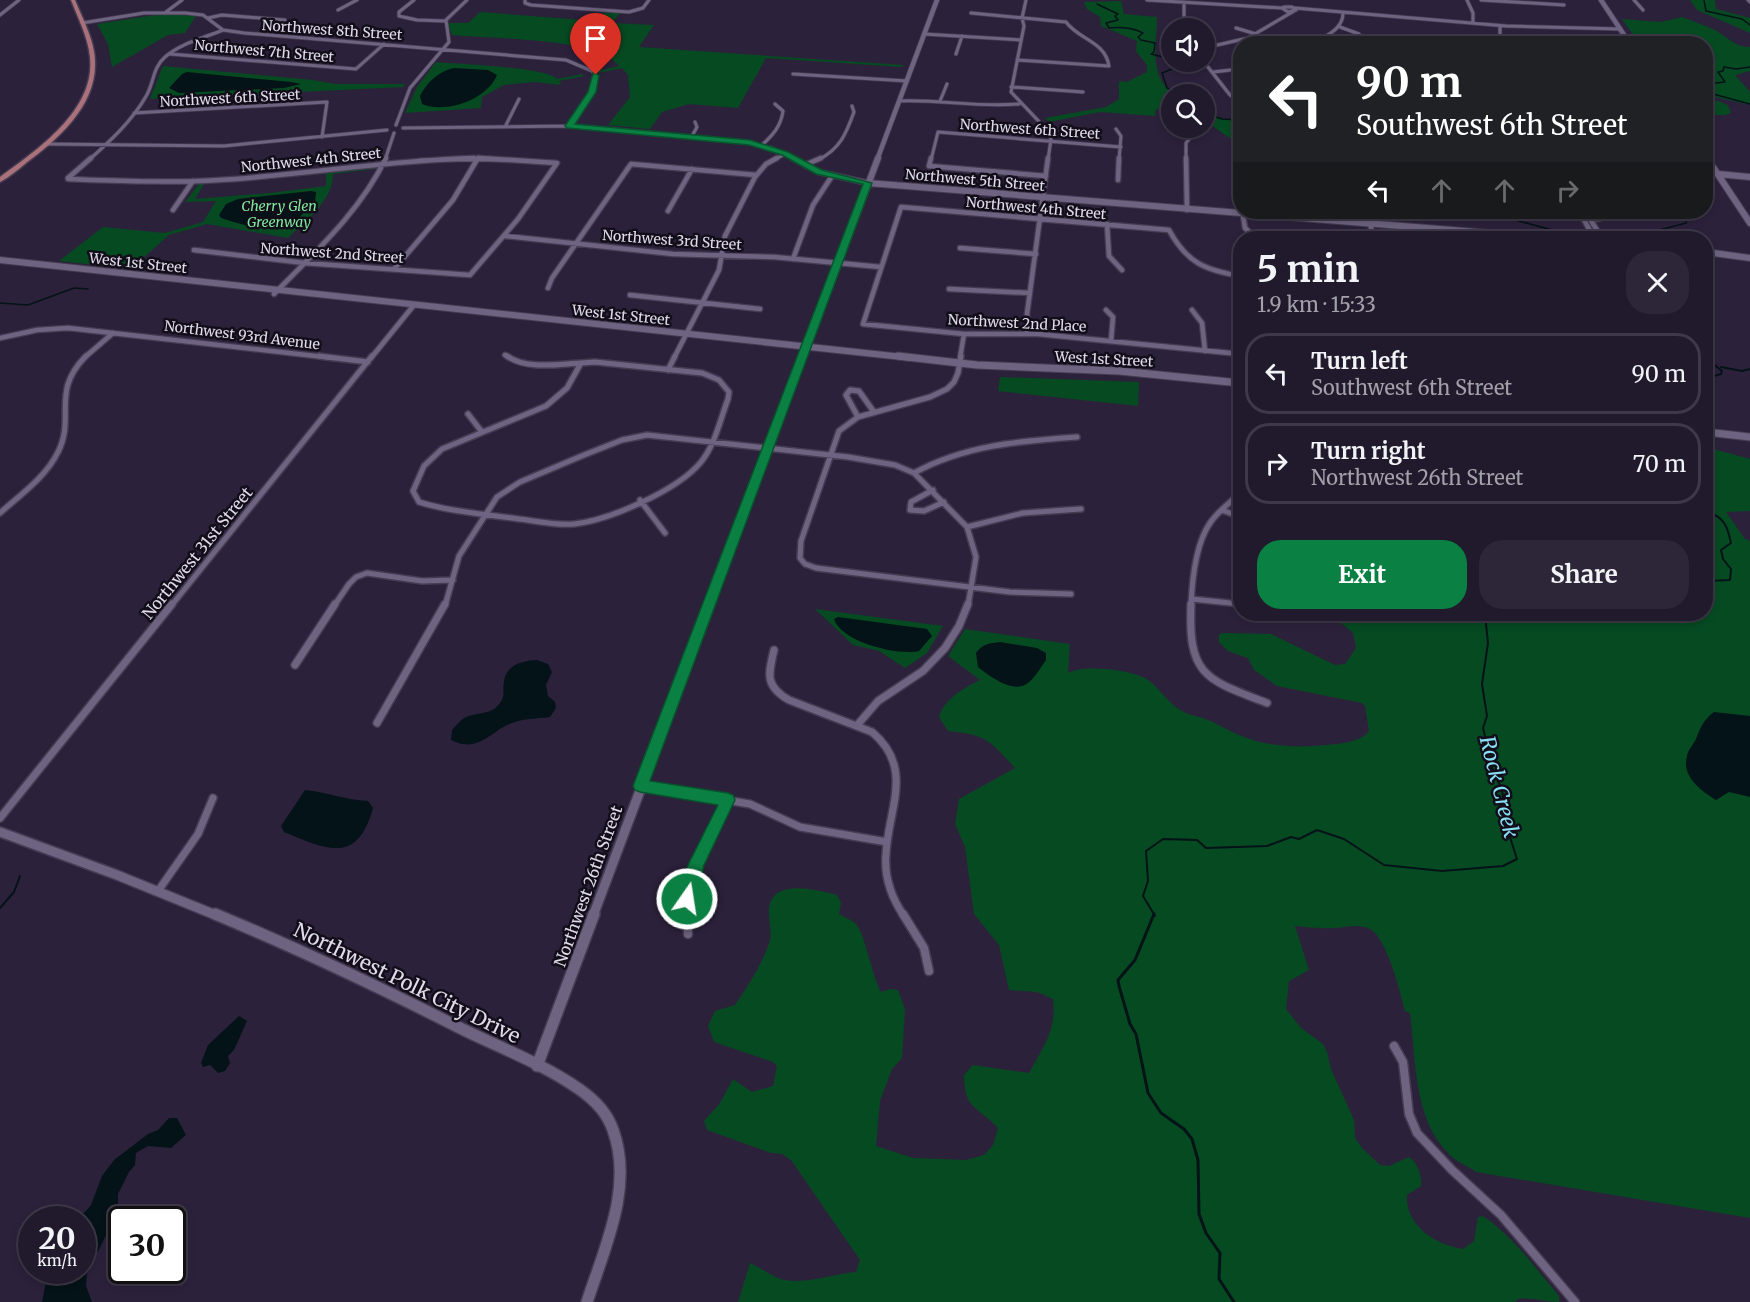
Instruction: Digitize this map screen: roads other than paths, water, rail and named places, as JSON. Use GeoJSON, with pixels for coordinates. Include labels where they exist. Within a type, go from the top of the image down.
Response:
{"type":"FeatureCollection","features":[{"type":"Feature","properties":{"kind":"main road"},"geometry":{"type":"LineString","coordinates":[[0,180],[44,145],[70,120],[90,85],[93,63],[73,0]]}},
{"type":"Feature","properties":{"kind":"main road"},"geometry":{"type":"LineString","coordinates":[[1713,433],[1750,437]]}},
{"type":"Feature","properties":{"kind":"street"},"geometry":{"type":"LineString","coordinates":[[0,15],[19,0]]}},
{"type":"Feature","properties":{"kind":"street"},"geometry":{"type":"LineString","coordinates":[[166,12],[182,0]]}},
{"type":"Feature","properties":{"kind":"street"},"geometry":{"type":"LineString","coordinates":[[338,10],[357,0]]}},
{"type":"Feature","properties":{"kind":"street"},"geometry":{"type":"LineString","coordinates":[[414,0],[399,12],[399,16],[417,20],[445,21],[467,0]]}},
{"type":"Feature","properties":{"kind":"street"},"geometry":{"type":"LineString","coordinates":[[525,1],[629,12],[643,8],[650,0]]}},
{"type":"Feature","properties":{"kind":"street","name":"Northwest 26th Street"},"geometry":{"type":"LineString","coordinates":[[537,1066],[640,786],[937,0]]}},
{"type":"Feature","properties":{"kind":"street"},"geometry":{"type":"LineString","coordinates":[[1026,0],[1022,18],[1024,26],[1011,92],[1019,104],[1045,125],[1050,133],[1051,141],[1027,314],[1027,334]]}},
{"type":"Feature","properties":{"kind":"street"},"geometry":{"type":"LineString","coordinates":[[1147,0],[1310,10],[1500,26],[1621,30]]}},
{"type":"Feature","properties":{"kind":"street"},"geometry":{"type":"LineString","coordinates":[[1286,0],[1288,6],[1295,10]]}},
{"type":"Feature","properties":{"kind":"street"},"geometry":{"type":"LineString","coordinates":[[1467,0],[1473,13],[1473,23]]}},
{"type":"Feature","properties":{"kind":"street"},"geometry":{"type":"LineString","coordinates":[[1481,0],[1564,5]]}},
{"type":"Feature","properties":{"kind":"street"},"geometry":{"type":"LineString","coordinates":[[1601,0],[1625,36]]}},
{"type":"Feature","properties":{"kind":"street"},"geometry":{"type":"LineString","coordinates":[[1634,0],[1643,10]]}},
{"type":"Feature","properties":{"kind":"street"},"geometry":{"type":"LineString","coordinates":[[1184,2],[1184,18]]}},
{"type":"Feature","properties":{"kind":"street"},"geometry":{"type":"LineString","coordinates":[[1283,10],[1288,6]]}},
{"type":"Feature","properties":{"kind":"street"},"geometry":{"type":"LineString","coordinates":[[1283,10],[1285,16]]}},
{"type":"Feature","properties":{"kind":"street"},"geometry":{"type":"LineString","coordinates":[[1251,36],[1295,10]]}},
{"type":"Feature","properties":{"kind":"street"},"geometry":{"type":"LineString","coordinates":[[82,23],[129,15],[166,12],[195,14],[208,18],[223,30],[170,54],[159,63],[149,92],[106,145]]}},
{"type":"Feature","properties":{"kind":"street"},"geometry":{"type":"LineString","coordinates":[[971,12],[1066,22],[1078,34],[1100,46],[1106,52],[1109,66],[1017,60]]}},
{"type":"Feature","properties":{"kind":"street"},"geometry":{"type":"LineString","coordinates":[[1326,36],[1340,27],[1344,18],[1343,13]]}},
{"type":"Feature","properties":{"kind":"street"},"geometry":{"type":"LineString","coordinates":[[208,18],[222,15],[285,20]]}},
{"type":"Feature","properties":{"kind":"street"},"geometry":{"type":"LineString","coordinates":[[44,145],[205,145],[387,130],[396,125],[399,111],[409,89],[450,39],[445,21]]}},
{"type":"Feature","properties":{"kind":"street"},"geometry":{"type":"LineString","coordinates":[[1499,36],[1500,26]]}},
{"type":"Feature","properties":{"kind":"street"},"geometry":{"type":"LineString","coordinates":[[1340,27],[1360,36]]}},
{"type":"Feature","properties":{"kind":"street"},"geometry":{"type":"LineString","coordinates":[[1236,28],[1256,34]]}},
{"type":"Feature","properties":{"kind":"street","name":"Northwest 8th Street"},"geometry":{"type":"LineString","coordinates":[[223,30],[554,58],[585,68],[589,76],[595,78],[592,92],[569,126]]}},
{"type":"Feature","properties":{"kind":"street"},"geometry":{"type":"LineString","coordinates":[[924,34],[1021,40]]}},
{"type":"Feature","properties":{"kind":"street"},"geometry":{"type":"LineString","coordinates":[[956,54],[962,36]]}},
{"type":"Feature","properties":{"kind":"street"},"geometry":{"type":"LineString","coordinates":[[1215,46],[1233,43]]}},
{"type":"Feature","properties":{"kind":"street","name":"Northwest 7th Street"},"geometry":{"type":"LineString","coordinates":[[170,54],[356,69],[384,44]]}},
{"type":"Feature","properties":{"kind":"street"},"geometry":{"type":"LineString","coordinates":[[1215,72],[1233,70]]}},
{"type":"Feature","properties":{"kind":"street"},"geometry":{"type":"LineString","coordinates":[[1213,72],[1233,97]]}},
{"type":"Feature","properties":{"kind":"street"},"geometry":{"type":"LineString","coordinates":[[793,74],[907,81]]}},
{"type":"Feature","properties":{"kind":"street"},"geometry":{"type":"LineString","coordinates":[[940,101],[947,84]]}},
{"type":"Feature","properties":{"kind":"street"},"geometry":{"type":"LineString","coordinates":[[1011,87],[1083,92]]}},
{"type":"Feature","properties":{"kind":"street"},"geometry":{"type":"LineString","coordinates":[[506,124],[519,99]]}},
{"type":"Feature","properties":{"kind":"street"},"geometry":{"type":"LineString","coordinates":[[899,101],[940,101],[1000,106],[1019,104]]}},
{"type":"Feature","properties":{"kind":"street","name":"Northwest 6th Street"},"geometry":{"type":"LineString","coordinates":[[134,113],[327,102],[322,137]]}},
{"type":"Feature","properties":{"kind":"street"},"geometry":{"type":"LineString","coordinates":[[762,145],[775,133],[781,121],[783,111],[775,104]]}},
{"type":"Feature","properties":{"kind":"street"},"geometry":{"type":"LineString","coordinates":[[805,165],[837,150],[854,112],[852,106]]}},
{"type":"Feature","properties":{"kind":"street"},"geometry":{"type":"LineString","coordinates":[[692,136],[697,127],[695,122]]}},
{"type":"Feature","properties":{"kind":"street","name":"Northwest 5th Street"},"geometry":{"type":"LineString","coordinates":[[396,125],[403,128],[506,124],[569,126],[692,136],[762,145],[832,176],[868,183],[1233,214]]}},
{"type":"Feature","properties":{"kind":"street","name":"Northwest 5th Street"},"geometry":{"type":"LineString","coordinates":[[394,133],[403,128]]}},
{"type":"Feature","properties":{"kind":"street"},"geometry":{"type":"LineString","coordinates":[[1116,129],[1121,136],[1118,180]]}},
{"type":"Feature","properties":{"kind":"street"},"geometry":{"type":"LineString","coordinates":[[276,292],[364,202],[386,162],[394,133],[387,130]]}},
{"type":"Feature","properties":{"kind":"street","name":"Northwest 6th Street"},"geometry":{"type":"LineString","coordinates":[[1046,176],[929,166],[938,132],[1121,147]]}},
{"type":"Feature","properties":{"kind":"street"},"geometry":{"type":"LineString","coordinates":[[1187,210],[1186,143],[1190,138]]}},
{"type":"Feature","properties":{"kind":"street","name":"Northwest 4th Street"},"geometry":{"type":"LineString","coordinates":[[106,145],[68,179],[135,182],[193,181],[271,176],[386,162],[478,158],[557,163],[505,236]]}},
{"type":"Feature","properties":{"kind":"street"},"geometry":{"type":"LineString","coordinates":[[668,370],[719,270],[728,230],[756,175],[766,164],[785,154]]}},
{"type":"Feature","properties":{"kind":"street"},"geometry":{"type":"LineString","coordinates":[[395,268],[453,200],[478,158]]}},
{"type":"Feature","properties":{"kind":"street"},"geometry":{"type":"LineString","coordinates":[[548,288],[631,164],[756,175]]}},
{"type":"Feature","properties":{"kind":"street"},"geometry":{"type":"LineString","coordinates":[[1713,166],[1750,223]]}},
{"type":"Feature","properties":{"kind":"street"},"geometry":{"type":"LineString","coordinates":[[668,212],[692,170]]}},
{"type":"Feature","properties":{"kind":"street"},"geometry":{"type":"LineString","coordinates":[[1718,174],[1750,177]]}},
{"type":"Feature","properties":{"kind":"street"},"geometry":{"type":"LineString","coordinates":[[793,259],[807,224],[813,200],[832,176]]}},
{"type":"Feature","properties":{"kind":"street"},"geometry":{"type":"LineString","coordinates":[[173,210],[193,181]]}},
{"type":"Feature","properties":{"kind":"street","name":"Northwest 4th Street"},"geometry":{"type":"LineString","coordinates":[[881,267],[901,207],[1169,230],[1180,251],[1196,263],[1215,271],[1233,275]]}},
{"type":"Feature","properties":{"kind":"street","name":"Northwest 5th Street"},"geometry":{"type":"LineString","coordinates":[[1294,219],[1454,231]]}},
{"type":"Feature","properties":{"kind":"street"},"geometry":{"type":"LineString","coordinates":[[1368,219],[1371,231]]}},
{"type":"Feature","properties":{"kind":"street"},"geometry":{"type":"LineString","coordinates":[[1583,219],[1590,219],[1598,231]]}},
{"type":"Feature","properties":{"kind":"street"},"geometry":{"type":"LineString","coordinates":[[1583,219],[1590,231]]}},
{"type":"Feature","properties":{"kind":"street"},"geometry":{"type":"LineString","coordinates":[[1107,225],[1106,250],[1113,263],[1122,270]]}},
{"type":"Feature","properties":{"kind":"street","name":"Northwest 2nd Street"},"geometry":{"type":"LineString","coordinates":[[194,250],[305,263],[470,275],[505,236]]}},
{"type":"Feature","properties":{"kind":"street","name":"Northwest 3rd Street"},"geometry":{"type":"LineString","coordinates":[[505,236],[673,254],[793,259],[881,267]]}},
{"type":"Feature","properties":{"kind":"street"},"geometry":{"type":"LineString","coordinates":[[960,248],[1036,254]]}},
{"type":"Feature","properties":{"kind":"street"},"geometry":{"type":"LineString","coordinates":[[1713,253],[1750,258]]}},
{"type":"Feature","properties":{"kind":"street","name":"West 1st Street"},"geometry":{"type":"LineString","coordinates":[[0,260],[685,336],[959,364],[1126,376],[1233,387]]}},
{"type":"Feature","properties":{"kind":"street","name":"West 1st Street"},"geometry":{"type":"LineString","coordinates":[[0,264],[276,292]]}},
{"type":"Feature","properties":{"kind":"street","name":"Northwest 2nd Place"},"geometry":{"type":"LineString","coordinates":[[881,267],[863,324],[963,334],[1027,334],[1233,353]]}},
{"type":"Feature","properties":{"kind":"street"},"geometry":{"type":"LineString","coordinates":[[949,289],[1030,293]]}},
{"type":"Feature","properties":{"kind":"street"},"geometry":{"type":"LineString","coordinates":[[630,295],[760,309]]}},
{"type":"Feature","properties":{"kind":"street","name":"Northwest 31st Street"},"geometry":{"type":"LineString","coordinates":[[0,818],[412,307]]}},
{"type":"Feature","properties":{"kind":"street"},"geometry":{"type":"LineString","coordinates":[[1106,310],[1113,317],[1111,342]]}},
{"type":"Feature","properties":{"kind":"street"},"geometry":{"type":"LineString","coordinates":[[1192,310],[1202,321],[1205,351]]}},
{"type":"Feature","properties":{"kind":"street","name":"Northwest 93rd Avenue"},"geometry":{"type":"LineString","coordinates":[[0,338],[58,328],[368,362]]}},
{"type":"Feature","properties":{"kind":"street"},"geometry":{"type":"LineString","coordinates":[[0,513],[53,460],[62,444],[68,380],[76,367],[113,333]]}},
{"type":"Feature","properties":{"kind":"street"},"geometry":{"type":"LineString","coordinates":[[963,334],[954,382],[938,394],[858,417],[839,431],[829,454],[801,541],[800,558],[805,564],[816,568],[1010,592],[1071,594]]}},
{"type":"Feature","properties":{"kind":"street"},"geometry":{"type":"LineString","coordinates":[[505,354],[508,358],[522,362],[581,362],[702,373],[724,384],[729,392],[728,399],[702,460],[691,473],[640,500],[592,520],[567,525],[428,506],[419,502],[413,491],[416,477],[426,463],[441,451],[482,432],[544,409],[568,390],[581,362]]}},
{"type":"Feature","properties":{"kind":"street","name":"West 1st Street"},"geometry":{"type":"LineString","coordinates":[[959,364],[1119,371],[1233,382]]}},
{"type":"Feature","properties":{"kind":"street"},"geometry":{"type":"LineString","coordinates":[[858,417],[846,395],[850,390],[859,392],[873,412]]}},
{"type":"Feature","properties":{"kind":"street"},"geometry":{"type":"LineString","coordinates":[[468,414],[482,432]]}},
{"type":"Feature","properties":{"kind":"street"},"geometry":{"type":"LineString","coordinates":[[377,723],[448,600],[459,556],[497,497],[509,487],[622,440],[647,435],[876,460],[914,473],[967,527],[976,557],[973,588],[968,607],[945,648],[923,671],[878,701],[859,723]]}},
{"type":"Feature","properties":{"kind":"street"},"geometry":{"type":"LineString","coordinates":[[914,473],[934,460],[970,448],[1077,437]]}},
{"type":"Feature","properties":{"kind":"street"},"geometry":{"type":"LineString","coordinates":[[933,490],[911,502],[910,510],[924,511],[944,502]]}},
{"type":"Feature","properties":{"kind":"street"},"geometry":{"type":"LineString","coordinates":[[640,500],[665,533]]}},
{"type":"Feature","properties":{"kind":"street"},"geometry":{"type":"LineString","coordinates":[[1233,500],[1206,531],[1192,598],[1192,649],[1199,668],[1221,686],[1267,703]]}},
{"type":"Feature","properties":{"kind":"street"},"geometry":{"type":"LineString","coordinates":[[967,527],[989,519],[1037,510],[1081,509]]}},
{"type":"Feature","properties":{"kind":"street"},"geometry":{"type":"LineString","coordinates":[[1222,510],[1233,514]]}},
{"type":"Feature","properties":{"kind":"street"},"geometry":{"type":"LineString","coordinates":[[295,665],[356,577],[367,573],[431,582],[453,580]]}},
{"type":"Feature","properties":{"kind":"street"},"geometry":{"type":"LineString","coordinates":[[1192,598],[1233,603]]}},
{"type":"Feature","properties":{"kind":"street"},"geometry":{"type":"LineString","coordinates":[[774,650],[770,666],[770,684],[776,693],[791,702],[859,723],[879,736],[893,754],[899,780],[887,842],[886,873],[900,914],[924,946],[929,971]]}},
{"type":"Feature","properties":{"kind":"street"},"geometry":{"type":"LineString","coordinates":[[640,786],[728,800],[761,808],[800,827],[887,842]]}},
{"type":"Feature","properties":{"kind":"street"},"geometry":{"type":"LineString","coordinates":[[158,891],[202,824],[211,808],[213,798]]}},
{"type":"Feature","properties":{"kind":"street"},"geometry":{"type":"LineString","coordinates":[[688,934],[687,899],[692,878],[728,800]]}},
{"type":"Feature","properties":{"kind":"street","name":"Northwest Polk City Drive"},"geometry":{"type":"LineString","coordinates":[[0,832],[158,891],[349,972],[537,1066],[595,1101],[607,1116],[616,1137],[620,1158],[616,1207],[587,1302]]}},
{"type":"Feature","properties":{"kind":"street"},"geometry":{"type":"LineString","coordinates":[[1394,1046],[1403,1062],[1409,1114],[1417,1133],[1452,1170],[1501,1215],[1575,1302]]}},
{"type":"Feature","properties":{"kind":"waterway"},"geometry":{"type":"LineString","coordinates":[[1704,0],[1706,11],[1742,19],[1750,25]]}},
{"type":"Feature","properties":{"kind":"waterway","name":"Rock Creek"},"geometry":{"type":"LineString","coordinates":[[1097,4],[1118,14],[1115,16],[1118,20],[1106,23],[1109,28],[1122,28],[1143,33],[1138,37],[1141,40],[1155,43],[1154,52],[1151,54],[1171,59],[1169,64],[1173,66],[1172,69],[1162,73],[1166,84]]}},
{"type":"Feature","properties":{"kind":"waterway"},"geometry":{"type":"LineString","coordinates":[[1713,82],[1725,82],[1718,72],[1723,71],[1724,67],[1736,69],[1750,67]]}},
{"type":"Feature","properties":{"kind":"waterway"},"geometry":{"type":"LineString","coordinates":[[1713,94],[1750,104]]}},
{"type":"Feature","properties":{"kind":"waterway","name":"Rock Creek"},"geometry":{"type":"LineString","coordinates":[[1215,117],[1233,120]]}},
{"type":"Feature","properties":{"kind":"waterway","name":"Rock Creek"},"geometry":{"type":"LineString","coordinates":[[1511,219],[1556,231]]}},
{"type":"Feature","properties":{"kind":"waterway"},"geometry":{"type":"LineString","coordinates":[[1656,231],[1686,223],[1687,219]]}},
{"type":"Feature","properties":{"kind":"waterway"},"geometry":{"type":"LineString","coordinates":[[0,303],[28,305],[74,288],[88,289]]}},
{"type":"Feature","properties":{"kind":"waterway","name":"Rock Creek"},"geometry":{"type":"LineString","coordinates":[[1713,364],[1722,371],[1721,374],[1713,376]]}},
{"type":"Feature","properties":{"kind":"waterway"},"geometry":{"type":"LineString","coordinates":[[1721,367],[1742,371],[1750,369]]}},
{"type":"Feature","properties":{"kind":"waterway","name":"Rock Creek"},"geometry":{"type":"LineString","coordinates":[[1713,514],[1726,526],[1731,543],[1721,550],[1723,559],[1731,569],[1730,580],[1713,581]]}},
{"type":"Feature","properties":{"kind":"waterway","name":"Rock Creek"},"geometry":{"type":"LineString","coordinates":[[1154,914],[1143,896],[1148,881],[1146,851],[1163,839],[1197,840],[1206,848],[1267,846],[1291,837],[1299,839],[1317,830],[1344,839],[1384,865],[1442,871],[1503,866],[1517,859],[1508,831],[1502,790],[1487,757],[1489,753],[1483,728],[1487,716],[1482,684],[1488,643],[1487,621]]}},
{"type":"Feature","properties":{"kind":"waterway"},"geometry":{"type":"LineString","coordinates":[[0,908],[14,892],[20,876]]}},
{"type":"Feature","properties":{"kind":"waterway","name":"Rock Creek"},"geometry":{"type":"LineString","coordinates":[[1154,914],[1135,960],[1118,980],[1119,986],[1130,1024],[1136,1034],[1148,1093],[1161,1113],[1184,1129],[1192,1139],[1198,1160],[1199,1214],[1206,1233],[1220,1253],[1219,1279],[1234,1302]]}},
{"type":"Feature","properties":{"kind":"park label","name":"Cherry Glen Greenway"},"geometry":{"type":"Point","coordinates":[279,214]}}]}
